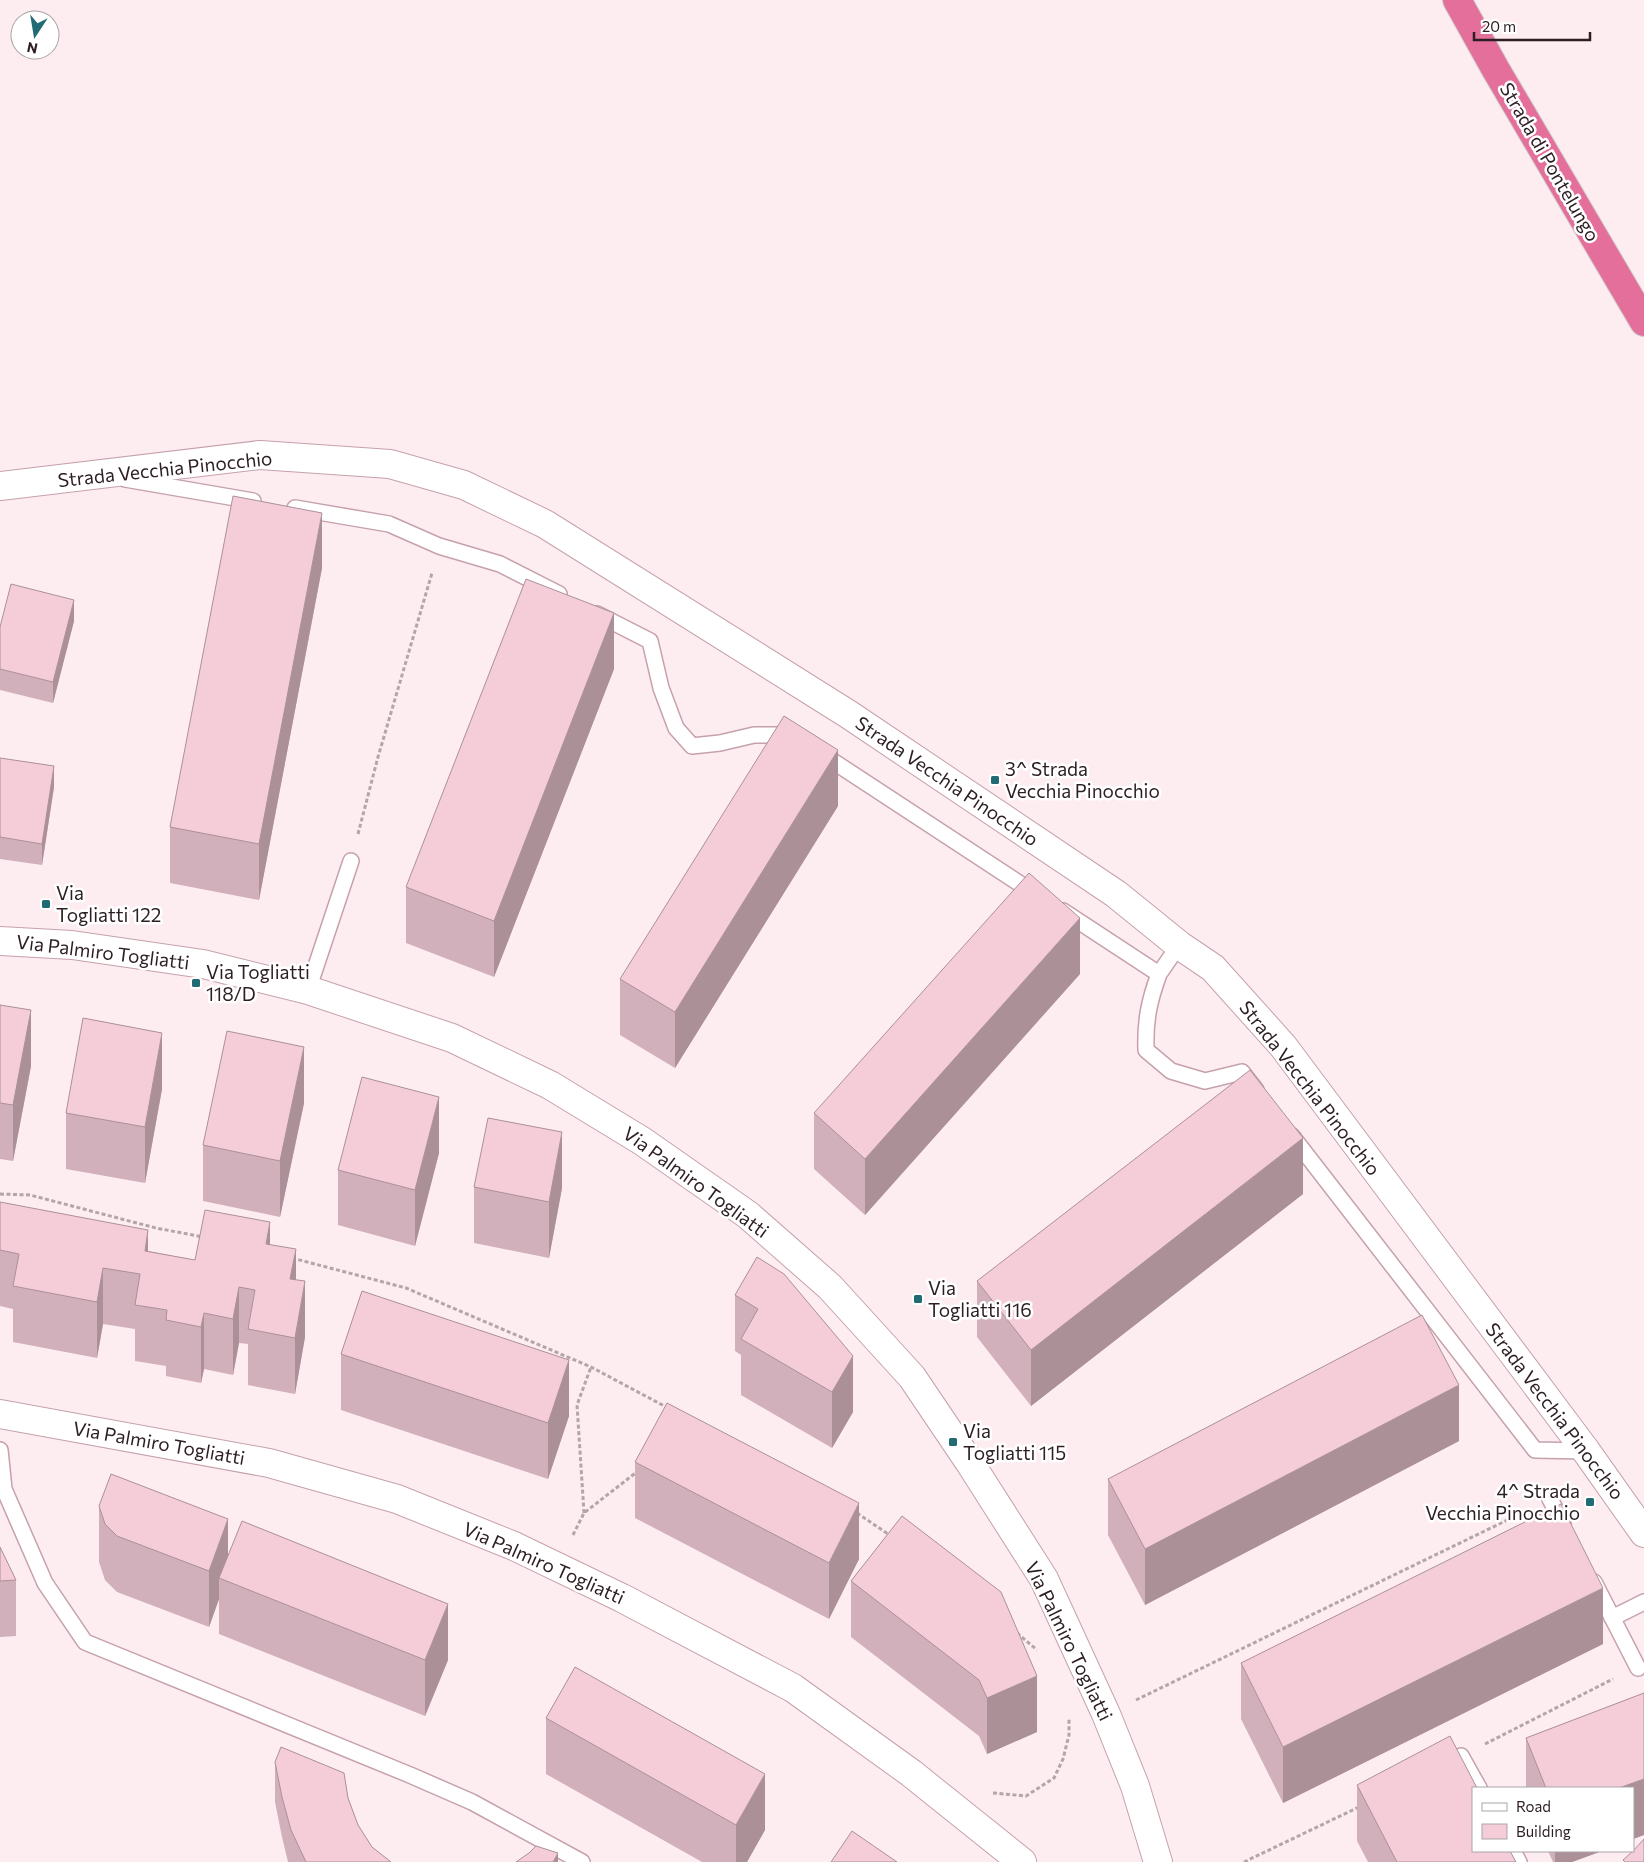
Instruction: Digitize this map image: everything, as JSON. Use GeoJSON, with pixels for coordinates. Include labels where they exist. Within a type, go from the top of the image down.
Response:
{"type":"FeatureCollection","features":[{"type":"Feature","properties":{"kind":"highway","name":"Strada di Pontelungo"},"geometry":{"type":"LineString","coordinates":[[1458,0],[1496,70],[1644,322]]}},
{"type":"Feature","properties":{"kind":"street","name":"Strada Vecchia Pinocchio"},"geometry":{"type":"LineString","coordinates":[[0,486],[260,455],[390,464],[464,485],[546,524],[848,714],[1116,894],[1179,945],[1213,968],[1283,1046],[1586,1451],[1644,1533]]}},
{"type":"Feature","properties":{"kind":"street","name":"Via Palmiro Togliatti"},"geometry":{"type":"LineString","coordinates":[[0,941],[72,945],[203,964],[308,990],[452,1038],[550,1084],[642,1141],[748,1215],[830,1287],[912,1377],[970,1463],[1044,1580],[1106,1714],[1135,1786],[1158,1862]]}},
{"type":"Feature","properties":{"kind":"street","name":"Via Palmiro Togliatti"},"geometry":{"type":"LineString","coordinates":[[0,1414],[269,1463],[397,1499],[514,1546],[622,1598],[793,1688],[911,1774],[1022,1862]]}},
{"type":"Feature","properties":{"kind":"lane"},"geometry":{"type":"LineString","coordinates":[[99,475],[263,502]]}},
{"type":"Feature","properties":{"kind":"lane"},"geometry":{"type":"LineString","coordinates":[[283,506],[389,524],[439,546],[500,564],[571,600]]}},
{"type":"Feature","properties":{"kind":"lane"},"geometry":{"type":"LineString","coordinates":[[588,609],[650,642],[661,688],[676,728],[692,746],[720,743],[754,735],[791,734],[1159,974]]}},
{"type":"Feature","properties":{"kind":"lane"},"geometry":{"type":"LineString","coordinates":[[308,990],[351,861]]}},
{"type":"Feature","properties":{"kind":"lane"},"geometry":{"type":"LineString","coordinates":[[1179,945],[1159,974],[1150,997],[1145,1026],[1146,1050],[1171,1070],[1205,1081],[1242,1072],[1267,1103]]}},
{"type":"Feature","properties":{"kind":"lane"},"geometry":{"type":"LineString","coordinates":[[1285,1127],[1535,1450],[1586,1451]]}},
{"type":"Feature","properties":{"kind":"lane"},"geometry":{"type":"LineString","coordinates":[[0,1450],[4,1489],[46,1583],[85,1642],[472,1802],[582,1862]]}},
{"type":"Feature","properties":{"kind":"lane"},"geometry":{"type":"LineString","coordinates":[[1550,1499],[1568,1533]]}},
{"type":"Feature","properties":{"kind":"lane"},"geometry":{"type":"LineString","coordinates":[[1586,1567],[1638,1668]]}},
{"type":"Feature","properties":{"kind":"lane"},"geometry":{"type":"LineString","coordinates":[[1612,1618],[1644,1602]]}},
{"type":"Feature","properties":{"kind":"lane"},"geometry":{"type":"LineString","coordinates":[[1461,1756],[1478,1787]]}},
{"type":"Feature","properties":{"kind":"path"},"geometry":{"type":"LineString","coordinates":[[351,861],[378,757],[439,546]]}},
{"type":"Feature","properties":{"kind":"path"},"geometry":{"type":"LineString","coordinates":[[0,1194],[30,1195],[156,1228],[212,1239]]}},
{"type":"Feature","properties":{"kind":"path"},"geometry":{"type":"LineString","coordinates":[[286,1256],[406,1288],[590,1367],[676,1412]]}},
{"type":"Feature","properties":{"kind":"path"},"geometry":{"type":"LineString","coordinates":[[584,1513],[577,1405],[590,1367]]}},
{"type":"Feature","properties":{"kind":"path"},"geometry":{"type":"LineString","coordinates":[[557,1567],[584,1513],[645,1466]]}},
{"type":"Feature","properties":{"kind":"path"},"geometry":{"type":"LineString","coordinates":[[1173,1682],[1534,1507]]}},
{"type":"Feature","properties":{"kind":"path"},"geometry":{"type":"LineString","coordinates":[[852,1511],[898,1542]]}},
{"type":"Feature","properties":{"kind":"path"},"geometry":{"type":"LineString","coordinates":[[1013,1629],[1036,1648],[1040,1656]]}},
{"type":"Feature","properties":{"kind":"path"},"geometry":{"type":"LineString","coordinates":[[1484,1744],[1618,1677]]}},
{"type":"Feature","properties":{"kind":"path"},"geometry":{"type":"LineString","coordinates":[[988,1792],[1026,1796],[1054,1778],[1063,1758],[1069,1735],[1068,1712]]}},
{"type":"Feature","properties":{"kind":"path"},"geometry":{"type":"LineString","coordinates":[[1244,1862],[1362,1805]]}},
{"type":"Feature","properties":{"kind":"building"},"geometry":{"type":"Polygon","coordinates":[[[233,496],[322,513],[259,844],[170,827],[233,496]]]}},
{"type":"Feature","properties":{"kind":"building"},"geometry":{"type":"Polygon","coordinates":[[[526,579],[614,613],[494,921],[406,887],[526,579]]]}},
{"type":"Feature","properties":{"kind":"building"},"geometry":{"type":"Polygon","coordinates":[[[11,584],[74,600],[53,682],[0,669],[0,627],[11,584]]]}},
{"type":"Feature","properties":{"kind":"building"},"geometry":{"type":"Polygon","coordinates":[[[784,716],[838,750],[675,1012],[620,979],[784,716]]]}},
{"type":"Feature","properties":{"kind":"building"},"geometry":{"type":"Polygon","coordinates":[[[0,758],[54,766],[42,844],[0,837],[0,758]]]}},
{"type":"Feature","properties":{"kind":"building"},"geometry":{"type":"Polygon","coordinates":[[[1029,873],[1080,918],[865,1159],[814,1113],[1029,873]]]}},
{"type":"Feature","properties":{"kind":"building"},"geometry":{"type":"Polygon","coordinates":[[[0,1005],[31,1010],[13,1105],[0,1103],[0,1005]]]}},
{"type":"Feature","properties":{"kind":"building"},"geometry":{"type":"Polygon","coordinates":[[[83,1018],[162,1033],[145,1127],[66,1113],[83,1018]]]}},
{"type":"Feature","properties":{"kind":"building"},"geometry":{"type":"Polygon","coordinates":[[[227,1031],[304,1047],[280,1161],[203,1145],[227,1031]]]}},
{"type":"Feature","properties":{"kind":"building"},"geometry":{"type":"Polygon","coordinates":[[[1250,1070],[1303,1138],[1031,1350],[977,1281],[1250,1070]]]}},
{"type":"Feature","properties":{"kind":"building"},"geometry":{"type":"Polygon","coordinates":[[[362,1077],[439,1097],[415,1190],[338,1170],[362,1077]]]}},
{"type":"Feature","properties":{"kind":"building"},"geometry":{"type":"Polygon","coordinates":[[[488,1118],[562,1132],[549,1202],[474,1187],[488,1118]]]}},
{"type":"Feature","properties":{"kind":"building"},"geometry":{"type":"Polygon","coordinates":[[[0,1202],[148,1230],[145,1251],[195,1260],[205,1210],[270,1222],[266,1244],[296,1249],[290,1279],[305,1281],[295,1338],[248,1329],[255,1290],[239,1287],[233,1319],[204,1313],[201,1327],[166,1320],[167,1310],[135,1305],[140,1274],[103,1268],[97,1302],[13,1286],[19,1254],[0,1250],[0,1202]]]}},
{"type":"Feature","properties":{"kind":"building"},"geometry":{"type":"Polygon","coordinates":[[[757,1257],[784,1274],[853,1356],[832,1392],[741,1339],[758,1309],[735,1295],[757,1257]]]}},
{"type":"Feature","properties":{"kind":"building"},"geometry":{"type":"Polygon","coordinates":[[[362,1291],[569,1360],[548,1423],[341,1354],[362,1291]]]}},
{"type":"Feature","properties":{"kind":"building"},"geometry":{"type":"Polygon","coordinates":[[[1422,1315],[1459,1385],[1145,1549],[1108,1479],[1422,1315]]]}},
{"type":"Feature","properties":{"kind":"building"},"geometry":{"type":"Polygon","coordinates":[[[667,1403],[859,1503],[829,1563],[635,1462],[667,1403]]]}},
{"type":"Feature","properties":{"kind":"building"},"geometry":{"type":"Polygon","coordinates":[[[111,1474],[228,1519],[209,1571],[117,1536],[105,1524],[99,1506],[111,1474]]]}},
{"type":"Feature","properties":{"kind":"building"},"geometry":{"type":"Polygon","coordinates":[[[1561,1504],[1603,1588],[1283,1747],[1241,1663],[1561,1504]]]}},
{"type":"Feature","properties":{"kind":"building"},"geometry":{"type":"Polygon","coordinates":[[[902,1516],[1001,1592],[1037,1676],[987,1698],[979,1680],[851,1581],[902,1516]]]}},
{"type":"Feature","properties":{"kind":"building"},"geometry":{"type":"Polygon","coordinates":[[[242,1521],[448,1604],[425,1660],[219,1578],[242,1521]]]}},
{"type":"Feature","properties":{"kind":"building"},"geometry":{"type":"Polygon","coordinates":[[[0,1547],[16,1580],[0,1581],[0,1547]]]}},
{"type":"Feature","properties":{"kind":"building"},"geometry":{"type":"Polygon","coordinates":[[[575,1667],[765,1774],[736,1825],[546,1718],[575,1667]]]}},
{"type":"Feature","properties":{"kind":"building"},"geometry":{"type":"Polygon","coordinates":[[[1644,1693],[1644,1779],[1622,1787],[1546,1787],[1526,1738],[1644,1693]]]}},
{"type":"Feature","properties":{"kind":"building"},"geometry":{"type":"Polygon","coordinates":[[[1450,1736],[1476,1787],[1472,1787],[1472,1852],[1511,1852],[1516,1862],[1397,1862],[1357,1785],[1450,1736]]]}},
{"type":"Feature","properties":{"kind":"building"},"geometry":{"type":"Polygon","coordinates":[[[281,1747],[344,1773],[348,1798],[358,1825],[372,1847],[391,1862],[306,1862],[291,1830],[282,1797],[275,1762],[281,1747]]]}},
{"type":"Feature","properties":{"kind":"building"},"geometry":{"type":"Polygon","coordinates":[[[852,1831],[897,1862],[831,1862],[852,1831]]]}},
{"type":"Feature","properties":{"kind":"building"},"geometry":{"type":"Polygon","coordinates":[[[1644,1839],[1644,1862],[1625,1862],[1623,1860],[1634,1852],[1644,1839]]]}},
{"type":"Feature","properties":{"kind":"building"},"geometry":{"type":"Polygon","coordinates":[[[536,1846],[558,1853],[553,1862],[516,1862],[529,1853],[536,1846]]]}},
{"type":"Feature","properties":{"kind":"place","name":"3^ Strada Vecchia Pinocchio"},"geometry":{"type":"Point","coordinates":[995,780]}},
{"type":"Feature","properties":{"kind":"place","name":"Via Togliatti 122"},"geometry":{"type":"Point","coordinates":[46,904]}},
{"type":"Feature","properties":{"kind":"place","name":"Via Togliatti 118/D"},"geometry":{"type":"Point","coordinates":[196,983]}},
{"type":"Feature","properties":{"kind":"place","name":"Via Togliatti 116"},"geometry":{"type":"Point","coordinates":[918,1299]}},
{"type":"Feature","properties":{"kind":"place","name":"Via Togliatti 115"},"geometry":{"type":"Point","coordinates":[953,1442]}},
{"type":"Feature","properties":{"kind":"place","name":"4^ Strada Vecchia Pinocchio"},"geometry":{"type":"Point","coordinates":[1590,1502]}}]}
